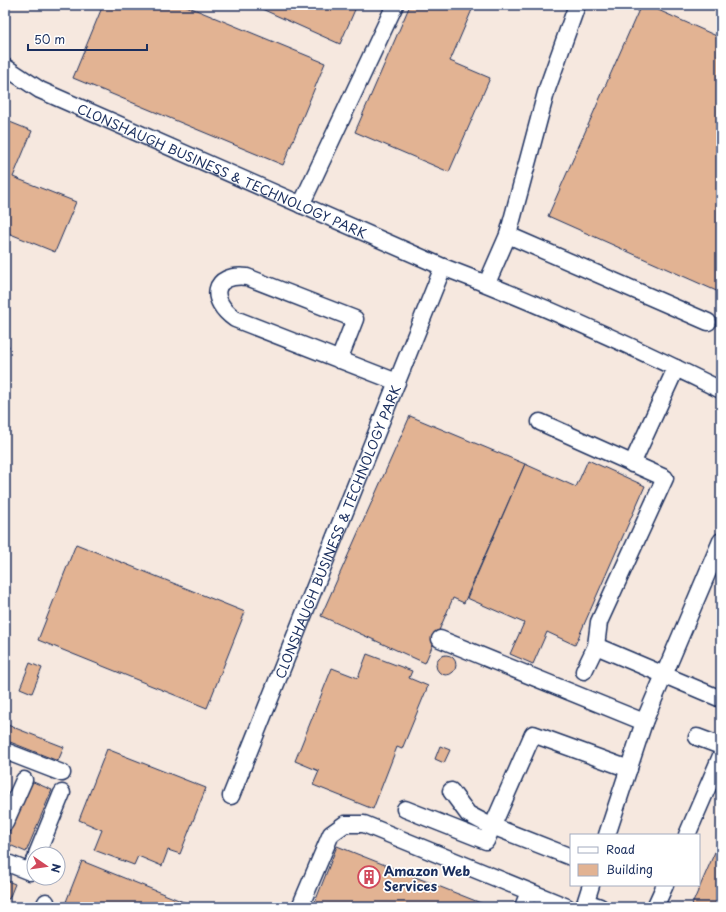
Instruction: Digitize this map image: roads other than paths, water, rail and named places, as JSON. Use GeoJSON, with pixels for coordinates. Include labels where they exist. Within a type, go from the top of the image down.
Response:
{"type":"FeatureCollection","features":[{"type":"Feature","properties":{"kind":"street"},"geometry":{"type":"LineString","coordinates":[[301,205],[395,5]]}},
{"type":"Feature","properties":{"kind":"street"},"geometry":{"type":"LineString","coordinates":[[487,284],[508,235],[547,89],[577,5]]}},
{"type":"Feature","properties":{"kind":"street","name":"CLONSHAUGH BUSINESS & TECHNOLOGY PARK"},"geometry":{"type":"LineString","coordinates":[[5,67],[40,90],[301,205],[487,284],[676,368],[721,390]]}},
{"type":"Feature","properties":{"kind":"street"},"geometry":{"type":"LineString","coordinates":[[508,235],[708,322]]}},
{"type":"Feature","properties":{"kind":"street","name":"CLONSHAUGH BUSINESS & TECHNOLOGY PARK"},"geometry":{"type":"LineString","coordinates":[[231,796],[444,266]]}},
{"type":"Feature","properties":{"kind":"street"},"geometry":{"type":"LineString","coordinates":[[339,360],[355,319],[247,276],[235,275],[225,279],[219,287],[216,297],[220,306],[235,319],[339,360],[397,382]]}},
{"type":"Feature","properties":{"kind":"street"},"geometry":{"type":"LineString","coordinates":[[632,464],[676,368]]}},
{"type":"Feature","properties":{"kind":"street"},"geometry":{"type":"LineString","coordinates":[[540,422],[665,478],[599,622],[596,646],[584,671]]}},
{"type":"Feature","properties":{"kind":"street"},"geometry":{"type":"LineString","coordinates":[[607,834],[644,722],[721,540]]}},
{"type":"Feature","properties":{"kind":"street"},"geometry":{"type":"LineString","coordinates":[[440,639],[644,722]]}},
{"type":"Feature","properties":{"kind":"street"},"geometry":{"type":"LineString","coordinates":[[596,646],[721,699]]}},
{"type":"Feature","properties":{"kind":"street"},"geometry":{"type":"LineString","coordinates":[[405,809],[486,841],[494,826],[533,734],[629,769]]}},
{"type":"Feature","properties":{"kind":"street"},"geometry":{"type":"LineString","coordinates":[[697,737],[721,746]]}},
{"type":"Feature","properties":{"kind":"street"},"geometry":{"type":"LineString","coordinates":[[5,752],[62,773]]}},
{"type":"Feature","properties":{"kind":"street"},"geometry":{"type":"LineString","coordinates":[[687,834],[721,756]]}},
{"type":"Feature","properties":{"kind":"street"},"geometry":{"type":"LineString","coordinates":[[5,823],[24,780]]}},
{"type":"Feature","properties":{"kind":"street"},"geometry":{"type":"LineString","coordinates":[[451,791],[468,814],[570,857]]}},
{"type":"Feature","properties":{"kind":"street"},"geometry":{"type":"LineString","coordinates":[[40,846],[62,793]]}},
{"type":"Feature","properties":{"kind":"street"},"geometry":{"type":"LineString","coordinates":[[300,907],[331,834],[345,824],[364,824],[567,907]]}},
{"type":"Feature","properties":{"kind":"street"},"geometry":{"type":"LineString","coordinates":[[5,862],[26,870]]}},
{"type":"Feature","properties":{"kind":"street"},"geometry":{"type":"LineString","coordinates":[[590,905],[591,886]]}},
{"type":"Feature","properties":{"kind":"street"},"geometry":{"type":"LineString","coordinates":[[655,907],[665,886]]}},
{"type":"Feature","properties":{"kind":"street"},"geometry":{"type":"LineString","coordinates":[[523,907],[529,892]]}},
{"type":"Feature","properties":{"kind":"place","name":"Amazon Web Services"},"geometry":{"type":"Point","coordinates":[369,877]}}]}
